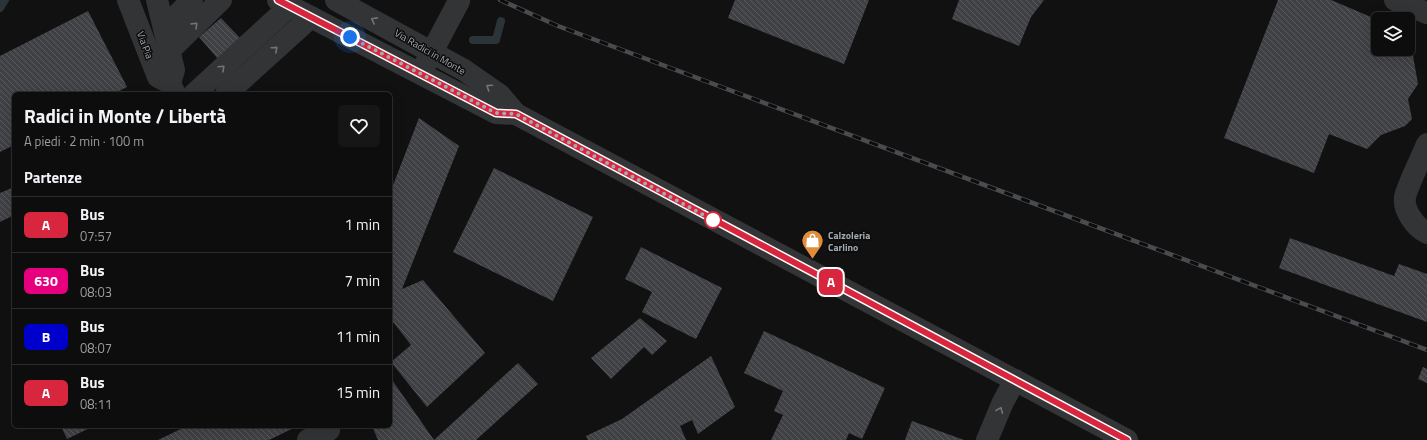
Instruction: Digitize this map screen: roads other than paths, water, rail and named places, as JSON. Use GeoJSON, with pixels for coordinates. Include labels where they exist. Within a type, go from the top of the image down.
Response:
{"type":"FeatureCollection","features":[{"type":"Feature","properties":{"kind":"street","name":"Via Pia"},"geometry":{"type":"LineString","coordinates":[[128,0],[158,77],[172,89]]}},
{"type":"Feature","properties":{"kind":"street","name":"Via Pia"},"geometry":{"type":"LineString","coordinates":[[157,0],[174,70],[172,89]]}},
{"type":"Feature","properties":{"kind":"street"},"geometry":{"type":"LineString","coordinates":[[164,28],[192,0]]}},
{"type":"Feature","properties":{"kind":"street"},"geometry":{"type":"LineString","coordinates":[[169,51],[221,0]]}},
{"type":"Feature","properties":{"kind":"street","name":"Via Radici in Monte"},"geometry":{"type":"LineString","coordinates":[[336,0],[433,52],[500,95],[516,114],[1126,440]]}},
{"type":"Feature","properties":{"kind":"street"},"geometry":{"type":"LineString","coordinates":[[420,74],[433,52],[459,0]]}},
{"type":"Feature","properties":{"kind":"street"},"geometry":{"type":"LineString","coordinates":[[1395,0],[1427,13]]}},
{"type":"Feature","properties":{"kind":"street"},"geometry":{"type":"LineString","coordinates":[[196,92],[284,3]]}},
{"type":"Feature","properties":{"kind":"street","name":"Via Radici in Monte"},"geometry":{"type":"LineString","coordinates":[[284,3],[496,113],[516,114]]}},
{"type":"Feature","properties":{"kind":"street"},"geometry":{"type":"LineString","coordinates":[[228,92],[311,17]]}},
{"type":"Feature","properties":{"kind":"street"},"geometry":{"type":"LineString","coordinates":[[1427,144],[1405,197],[1408,211],[1413,221],[1427,233]]}},
{"type":"Feature","properties":{"kind":"street"},"geometry":{"type":"LineString","coordinates":[[988,440],[1003,402],[1015,380]]}},
{"type":"Feature","properties":{"kind":"street"},"geometry":{"type":"LineString","coordinates":[[308,440],[330,432]]}},
{"type":"Feature","properties":{"kind":"waterway"},"geometry":{"type":"LineString","coordinates":[[0,8],[5,0]]}},
{"type":"Feature","properties":{"kind":"waterway"},"geometry":{"type":"LineString","coordinates":[[473,40],[496,40],[501,21]]}},
{"type":"Feature","properties":{"kind":"railway"},"geometry":{"type":"LineString","coordinates":[[500,0],[558,26],[1427,350]]}},
{"type":"Feature","properties":{"kind":"place","name":"Calzoleria Carlino"},"geometry":{"type":"Point","coordinates":[813,260]}}]}
